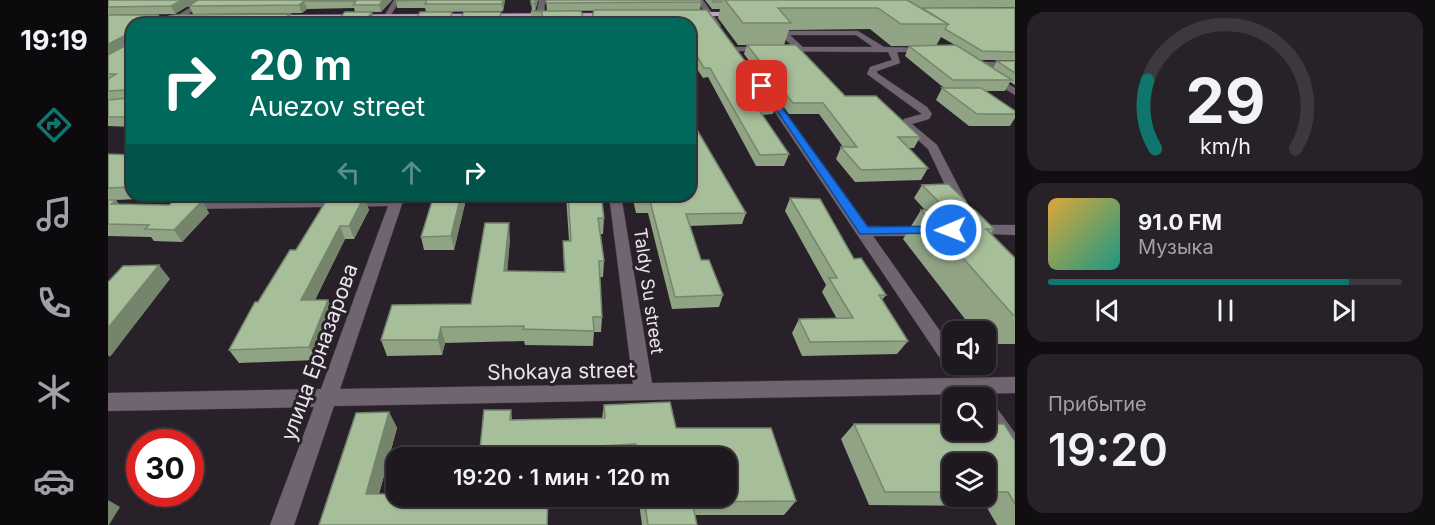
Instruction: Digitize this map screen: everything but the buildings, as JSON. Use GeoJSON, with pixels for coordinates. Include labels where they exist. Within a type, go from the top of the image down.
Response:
{"type":"FeatureCollection","features":[{"type":"Feature","properties":{"kind":"main road"},"geometry":{"type":"LineString","coordinates":[[676,14],[744,14]]}},
{"type":"Feature","properties":{"kind":"main road"},"geometry":{"type":"LineString","coordinates":[[500,18],[620,15]]}},
{"type":"Feature","properties":{"kind":"main road"},"geometry":{"type":"LineString","coordinates":[[259,17],[422,18]]}},
{"type":"Feature","properties":{"kind":"main road"},"geometry":{"type":"LineString","coordinates":[[178,18],[201,18]]}},
{"type":"Feature","properties":{"kind":"street"},"geometry":{"type":"LineString","coordinates":[[178,18],[207,0]]}},
{"type":"Feature","properties":{"kind":"street"},"geometry":{"type":"LineString","coordinates":[[386,16],[397,0]]}},
{"type":"Feature","properties":{"kind":"street"},"geometry":{"type":"LineString","coordinates":[[540,16],[542,0]]}},
{"type":"Feature","properties":{"kind":"street"},"geometry":{"type":"LineString","coordinates":[[699,0],[734,46],[940,51]]}},
{"type":"Feature","properties":{"kind":"street"},"geometry":{"type":"LineString","coordinates":[[800,49],[783,33],[858,33],[881,49]]}},
{"type":"Feature","properties":{"kind":"street"},"geometry":{"type":"LineString","coordinates":[[891,49],[897,61],[873,69],[872,74],[927,114],[925,117],[906,124],[933,147],[961,230],[987,247]]}},
{"type":"Feature","properties":{"kind":"street"},"geometry":{"type":"LineString","coordinates":[[1015,65],[970,63],[1015,92]]}},
{"type":"Feature","properties":{"kind":"street"},"geometry":{"type":"LineString","coordinates":[[757,78],[865,231],[942,346]]}},
{"type":"Feature","properties":{"kind":"street"},"geometry":{"type":"LineString","coordinates":[[166,205],[321,201]]}},
{"type":"Feature","properties":{"kind":"street","name":"улица Ерназарова"},"geometry":{"type":"LineString","coordinates":[[282,525],[397,201]]}},
{"type":"Feature","properties":{"kind":"street","name":"Taldy Su street"},"geometry":{"type":"LineString","coordinates":[[616,201],[644,392]]}},
{"type":"Feature","properties":{"kind":"street"},"geometry":{"type":"LineString","coordinates":[[865,231],[1015,230]]}},
{"type":"Feature","properties":{"kind":"street","name":"Shokaya street"},"geometry":{"type":"LineString","coordinates":[[996,387],[1015,384]]}},
{"type":"Feature","properties":{"kind":"street","name":"Shokaya street"},"geometry":{"type":"LineString","coordinates":[[108,402],[644,392],[942,391]]}},
{"type":"Feature","properties":{"kind":"street"},"geometry":{"type":"LineString","coordinates":[[996,423],[1015,451]]}},
{"type":"Feature","properties":{"kind":"route"},"geometry":{"type":"LineString","coordinates":[[762,86],[865,231],[951,230]]}}]}
